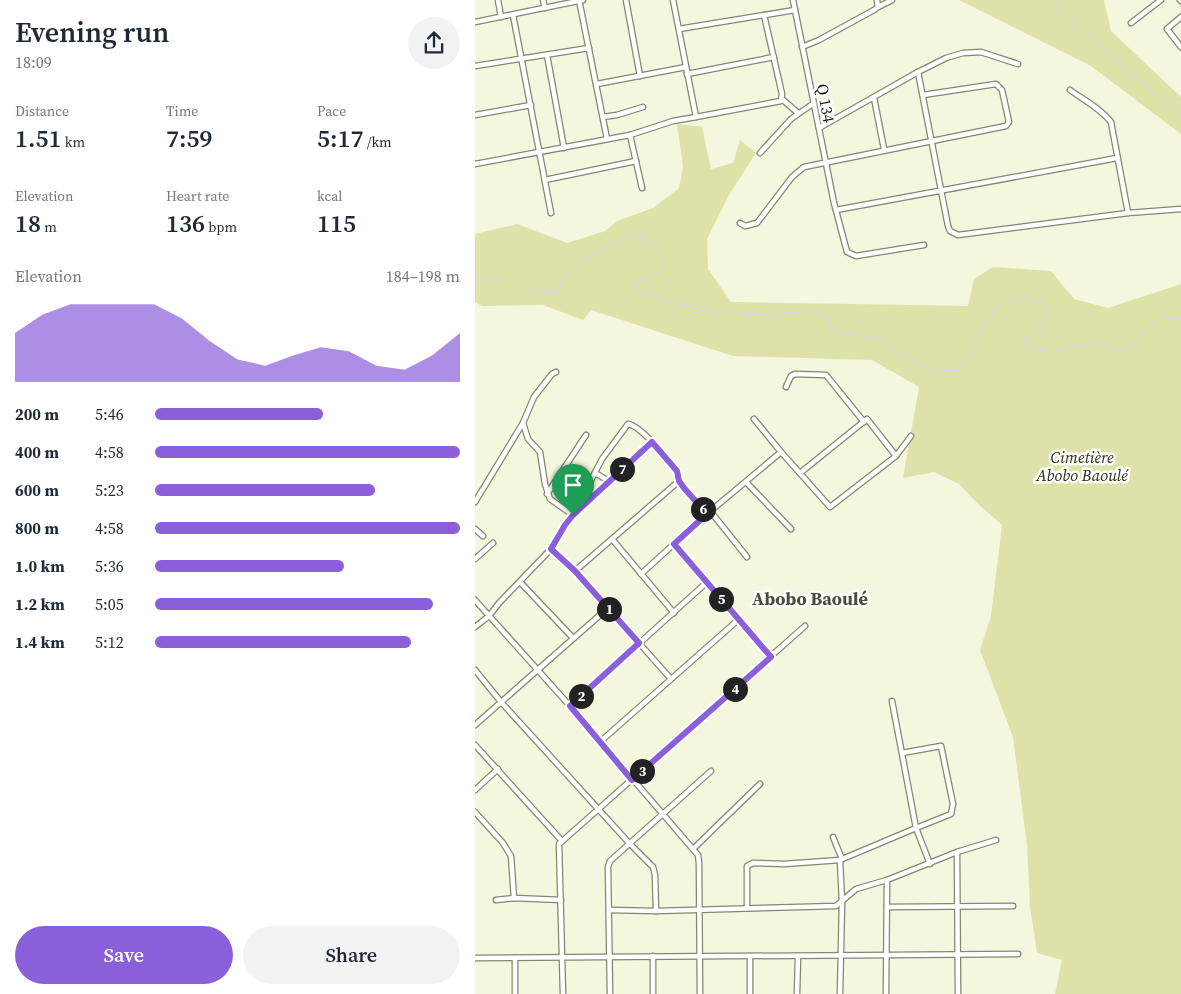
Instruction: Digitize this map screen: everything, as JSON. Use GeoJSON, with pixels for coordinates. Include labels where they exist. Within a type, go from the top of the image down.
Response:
{"type":"FeatureCollection","features":[{"type":"Feature","properties":{"kind":"street"},"geometry":{"type":"LineString","coordinates":[[498,0],[501,17]]}},
{"type":"Feature","properties":{"kind":"street"},"geometry":{"type":"LineString","coordinates":[[543,0],[545,8]]}},
{"type":"Feature","properties":{"kind":"street"},"geometry":{"type":"LineString","coordinates":[[475,22],[581,0],[607,140]]}},
{"type":"Feature","properties":{"kind":"street"},"geometry":{"type":"LineString","coordinates":[[625,0],[640,76]]}},
{"type":"Feature","properties":{"kind":"street"},"geometry":{"type":"LineString","coordinates":[[673,0],[696,116]]}},
{"type":"Feature","properties":{"kind":"street","name":"Q 134"},"geometry":{"type":"LineString","coordinates":[[793,0],[825,163],[845,248],[852,255],[924,245]]}},
{"type":"Feature","properties":{"kind":"street"},"geometry":{"type":"LineString","coordinates":[[877,0],[879,7]]}},
{"type":"Feature","properties":{"kind":"street"},"geometry":{"type":"LineString","coordinates":[[802,47],[819,40],[892,0]]}},
{"type":"Feature","properties":{"kind":"street"},"geometry":{"type":"LineString","coordinates":[[1131,23],[1161,0]]}},
{"type":"Feature","properties":{"kind":"street"},"geometry":{"type":"LineString","coordinates":[[679,29],[795,10]]}},
{"type":"Feature","properties":{"kind":"street"},"geometry":{"type":"LineString","coordinates":[[513,15],[551,213]]}},
{"type":"Feature","properties":{"kind":"street"},"geometry":{"type":"LineString","coordinates":[[764,15],[782,99],[798,113]]}},
{"type":"Feature","properties":{"kind":"street"},"geometry":{"type":"LineString","coordinates":[[1181,17],[1167,29],[1181,48]]}},
{"type":"Feature","properties":{"kind":"street"},"geometry":{"type":"LineString","coordinates":[[475,66],[589,48]]}},
{"type":"Feature","properties":{"kind":"street"},"geometry":{"type":"LineString","coordinates":[[819,128],[946,58],[963,53],[981,52],[1018,64]]}},
{"type":"Feature","properties":{"kind":"street"},"geometry":{"type":"LineString","coordinates":[[547,54],[564,148]]}},
{"type":"Feature","properties":{"kind":"street"},"geometry":{"type":"LineString","coordinates":[[687,74],[774,57]]}},
{"type":"Feature","properties":{"kind":"street"},"geometry":{"type":"LineString","coordinates":[[597,84],[686,67]]}},
{"type":"Feature","properties":{"kind":"street"},"geometry":{"type":"LineString","coordinates":[[918,72],[940,191],[950,231],[958,235],[1127,213],[1181,209]]}},
{"type":"Feature","properties":{"kind":"street"},"geometry":{"type":"LineString","coordinates":[[740,223],[745,226],[757,223],[792,177],[804,167],[1006,126],[1009,120],[1002,90],[997,84],[923,95]]}},
{"type":"Feature","properties":{"kind":"street"},"geometry":{"type":"LineString","coordinates":[[1070,90],[1089,102],[1111,122],[1127,213]]}},
{"type":"Feature","properties":{"kind":"street"},"geometry":{"type":"LineString","coordinates":[[874,98],[884,150]]}},
{"type":"Feature","properties":{"kind":"street"},"geometry":{"type":"LineString","coordinates":[[475,164],[607,140],[630,135],[673,121],[778,102],[782,99]]}},
{"type":"Feature","properties":{"kind":"street"},"geometry":{"type":"LineString","coordinates":[[760,153],[798,113],[814,103]]}},
{"type":"Feature","properties":{"kind":"street"},"geometry":{"type":"LineString","coordinates":[[475,115],[531,105]]}},
{"type":"Feature","properties":{"kind":"street"},"geometry":{"type":"LineString","coordinates":[[603,117],[617,115],[643,106]]}},
{"type":"Feature","properties":{"kind":"street"},"geometry":{"type":"LineString","coordinates":[[630,135],[642,188]]}},
{"type":"Feature","properties":{"kind":"street"},"geometry":{"type":"LineString","coordinates":[[836,210],[1117,158]]}},
{"type":"Feature","properties":{"kind":"street"},"geometry":{"type":"LineString","coordinates":[[545,180],[636,161]]}},
{"type":"Feature","properties":{"kind":"street"},"geometry":{"type":"LineString","coordinates":[[475,502],[523,423],[534,397],[552,374],[557,372]]}},
{"type":"Feature","properties":{"kind":"street"},"geometry":{"type":"LineString","coordinates":[[786,387],[791,376],[795,374],[826,375],[864,422]]}},
{"type":"Feature","properties":{"kind":"street"},"geometry":{"type":"LineString","coordinates":[[754,419],[830,507],[896,456],[911,436]]}},
{"type":"Feature","properties":{"kind":"street"},"geometry":{"type":"LineString","coordinates":[[800,472],[867,419],[896,456]]}},
{"type":"Feature","properties":{"kind":"street"},"geometry":{"type":"LineString","coordinates":[[523,423],[528,439],[540,452],[547,494],[553,502],[573,515]]}},
{"type":"Feature","properties":{"kind":"street"},"geometry":{"type":"LineString","coordinates":[[573,515],[602,459],[628,424],[634,425],[652,442],[677,471],[679,481],[747,557]]}},
{"type":"Feature","properties":{"kind":"street"},"geometry":{"type":"LineString","coordinates":[[515,437],[527,435]]}},
{"type":"Feature","properties":{"kind":"street"},"geometry":{"type":"LineString","coordinates":[[547,494],[585,435]]}},
{"type":"Feature","properties":{"kind":"street"},"geometry":{"type":"LineString","coordinates":[[475,627],[489,616],[551,549],[573,515],[652,442]]}},
{"type":"Feature","properties":{"kind":"street"},"geometry":{"type":"LineString","coordinates":[[641,574],[781,452]]}},
{"type":"Feature","properties":{"kind":"street"},"geometry":{"type":"LineString","coordinates":[[595,473],[609,481]]}},
{"type":"Feature","properties":{"kind":"street"},"geometry":{"type":"LineString","coordinates":[[575,571],[679,481]]}},
{"type":"Feature","properties":{"kind":"street"},"geometry":{"type":"LineString","coordinates":[[746,482],[791,529]]}},
{"type":"Feature","properties":{"kind":"street"},"geometry":{"type":"LineString","coordinates":[[475,529],[483,536]]}},
{"type":"Feature","properties":{"kind":"street"},"geometry":{"type":"LineString","coordinates":[[612,539],[674,612]]}},
{"type":"Feature","properties":{"kind":"street"},"geometry":{"type":"LineString","coordinates":[[475,559],[493,543]]}},
{"type":"Feature","properties":{"kind":"street"},"geometry":{"type":"LineString","coordinates":[[674,544],[771,657]]}},
{"type":"Feature","properties":{"kind":"street"},"geometry":{"type":"LineString","coordinates":[[551,549],[575,571],[671,679]]}},
{"type":"Feature","properties":{"kind":"street"},"geometry":{"type":"LineString","coordinates":[[520,582],[573,638]]}},
{"type":"Feature","properties":{"kind":"street"},"geometry":{"type":"LineString","coordinates":[[570,706],[706,583]]}},
{"type":"Feature","properties":{"kind":"street"},"geometry":{"type":"LineString","coordinates":[[475,600],[601,741],[632,780],[693,848],[699,859],[700,994]]}},
{"type":"Feature","properties":{"kind":"street"},"geometry":{"type":"LineString","coordinates":[[475,724],[608,608]]}},
{"type":"Feature","properties":{"kind":"street"},"geometry":{"type":"LineString","coordinates":[[601,741],[739,620]]}},
{"type":"Feature","properties":{"kind":"street"},"geometry":{"type":"LineString","coordinates":[[563,994],[559,847],[562,841],[805,626]]}},
{"type":"Feature","properties":{"kind":"street"},"geometry":{"type":"LineString","coordinates":[[475,670],[501,702],[655,871],[656,911]]}},
{"type":"Feature","properties":{"kind":"street"},"geometry":{"type":"LineString","coordinates":[[891,701],[916,828],[930,864]]}},
{"type":"Feature","properties":{"kind":"street"},"geometry":{"type":"LineString","coordinates":[[475,745],[562,841]]}},
{"type":"Feature","properties":{"kind":"street"},"geometry":{"type":"LineString","coordinates":[[747,908],[747,866],[749,864],[784,864],[841,859],[951,814],[953,804],[943,748],[940,745],[902,753]]}},
{"type":"Feature","properties":{"kind":"street"},"geometry":{"type":"LineString","coordinates":[[475,790],[498,769]]}},
{"type":"Feature","properties":{"kind":"street"},"geometry":{"type":"LineString","coordinates":[[610,994],[609,864],[711,771]]}},
{"type":"Feature","properties":{"kind":"street"},"geometry":{"type":"LineString","coordinates":[[693,848],[760,784]]}},
{"type":"Feature","properties":{"kind":"street"},"geometry":{"type":"LineString","coordinates":[[475,812],[511,856],[514,898]]}},
{"type":"Feature","properties":{"kind":"street"},"geometry":{"type":"LineString","coordinates":[[833,838],[841,859],[840,994]]}},
{"type":"Feature","properties":{"kind":"street"},"geometry":{"type":"LineString","coordinates":[[609,910],[656,911],[837,906],[856,889],[887,880],[957,852],[996,840]]}},
{"type":"Feature","properties":{"kind":"street"},"geometry":{"type":"LineString","coordinates":[[957,852],[958,994]]}},
{"type":"Feature","properties":{"kind":"street"},"geometry":{"type":"LineString","coordinates":[[886,994],[887,880]]}},
{"type":"Feature","properties":{"kind":"street"},"geometry":{"type":"LineString","coordinates":[[495,900],[514,898],[561,900]]}},
{"type":"Feature","properties":{"kind":"street"},"geometry":{"type":"LineString","coordinates":[[887,907],[1013,906]]}},
{"type":"Feature","properties":{"kind":"street"},"geometry":{"type":"LineString","coordinates":[[475,958],[1018,954]]}},
{"type":"Feature","properties":{"kind":"street"},"geometry":{"type":"LineString","coordinates":[[653,956],[653,994]]}},
{"type":"Feature","properties":{"kind":"street"},"geometry":{"type":"LineString","coordinates":[[750,956],[750,994]]}},
{"type":"Feature","properties":{"kind":"street"},"geometry":{"type":"LineString","coordinates":[[797,994],[798,956]]}},
{"type":"Feature","properties":{"kind":"street"},"geometry":{"type":"LineString","coordinates":[[515,958],[515,994]]}},
{"type":"Feature","properties":{"kind":"green space"},"geometry":{"type":"Polygon","coordinates":[[[959,0],[1104,0],[1111,31],[1181,97],[1181,134],[1091,66],[959,0]]]}},
{"type":"Feature","properties":{"kind":"green space","name":"Cimetière Abobo Baoulé"},"geometry":{"type":"Polygon","coordinates":[[[677,124],[702,127],[711,169],[733,163],[740,140],[756,153],[729,195],[707,239],[708,269],[731,302],[968,306],[974,279],[993,267],[1051,271],[1074,299],[1108,308],[1181,284],[1181,994],[1055,994],[1062,960],[1037,953],[1030,907],[1027,845],[1013,737],[980,650],[991,616],[1002,525],[959,484],[934,472],[903,478],[919,387],[872,360],[733,356],[591,310],[583,320],[543,305],[482,306],[475,302],[475,234],[517,224],[567,243],[605,231],[617,221],[653,208],[679,188],[683,166],[677,124]]]}},
{"type":"Feature","properties":{"kind":"waterway"},"geometry":{"type":"LineString","coordinates":[[1051,0],[1058,9],[1181,116]]}},
{"type":"Feature","properties":{"kind":"waterway"},"geometry":{"type":"LineString","coordinates":[[475,283],[495,278],[510,280],[525,294],[553,292],[578,265],[604,247],[628,237],[646,238],[664,255],[661,271],[635,284],[634,289],[722,316],[818,311],[826,317],[834,331],[884,340],[903,356],[938,371],[959,370],[970,354],[978,331],[1000,304],[1023,298],[1042,303],[1049,311],[1043,325],[1024,340],[1026,345],[1036,348],[1058,350],[1087,344],[1102,344],[1119,351],[1132,347],[1148,327],[1160,318],[1181,319]]}},
{"type":"Feature","properties":{"kind":"district","name":"Abobo Baoulé"},"geometry":{"type":"Point","coordinates":[810,598]}},
{"type":"Feature","properties":{"kind":"route"},"geometry":{"type":"LineString","coordinates":[[652,442],[677,471],[679,481],[684,488],[707,514],[674,544],[771,657],[632,780],[570,706],[639,643],[575,571],[551,549],[555,540],[573,515],[652,442]]}}]}
